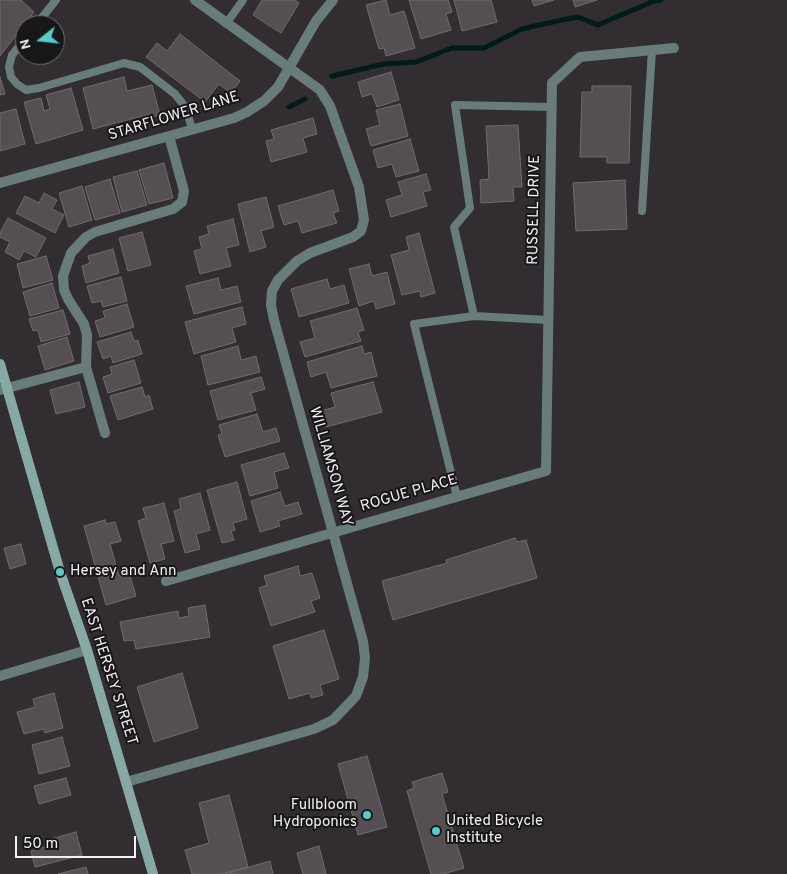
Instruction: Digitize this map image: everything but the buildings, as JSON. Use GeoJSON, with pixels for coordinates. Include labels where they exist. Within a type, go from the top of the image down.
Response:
{"type":"FeatureCollection","features":[{"type":"Feature","properties":{"kind":"street","name":"WILLIAMSON WAY"},"geometry":{"type":"LineString","coordinates":[[126,782],[314,729],[333,720],[356,696],[363,677],[365,658],[363,641],[274,320],[272,291],[283,274],[297,261],[310,253],[353,237],[360,231],[364,220],[359,187],[330,106],[320,90],[195,0]]}},
{"type":"Feature","properties":{"kind":"street","name":"STARFLOWER LANE"},"geometry":{"type":"LineString","coordinates":[[0,183],[169,136],[247,112],[264,101],[290,68],[316,21],[333,0]]}},
{"type":"Feature","properties":{"kind":"street","name":"RUSSELL DRIVE"},"geometry":{"type":"LineString","coordinates":[[546,471],[552,83],[580,57],[674,48]]}},
{"type":"Feature","properties":{"kind":"street"},"geometry":{"type":"LineString","coordinates":[[105,433],[86,367],[87,335],[84,324],[64,290],[63,276],[70,253],[86,237],[95,232],[173,209],[182,202],[184,191],[169,136]]}},
{"type":"Feature","properties":{"kind":"street","name":"EAST HERSEY STREET"},"geometry":{"type":"LineString","coordinates":[[0,364],[3,389],[60,572],[88,650],[153,874]]}},
{"type":"Feature","properties":{"kind":"street"},"geometry":{"type":"LineString","coordinates":[[3,389],[86,367]]}},
{"type":"Feature","properties":{"kind":"street","name":"ROGUE PLACE"},"geometry":{"type":"LineString","coordinates":[[166,581],[546,471]]}},
{"type":"Feature","properties":{"kind":"street"},"geometry":{"type":"LineString","coordinates":[[0,676],[88,650]]}},
{"type":"Feature","properties":{"kind":"lane"},"geometry":{"type":"LineString","coordinates":[[44,15],[56,0]]}},
{"type":"Feature","properties":{"kind":"lane"},"geometry":{"type":"LineString","coordinates":[[226,24],[243,0]]}},
{"type":"Feature","properties":{"kind":"lane"},"geometry":{"type":"LineString","coordinates":[[642,211],[652,50]]}},
{"type":"Feature","properties":{"kind":"lane"},"geometry":{"type":"LineString","coordinates":[[15,52],[9,67],[11,77],[26,90],[39,88],[124,63],[140,68],[175,94],[186,108],[192,129]]}},
{"type":"Feature","properties":{"kind":"lane"},"geometry":{"type":"LineString","coordinates":[[474,316],[454,227],[470,208],[455,105],[552,107]]}},
{"type":"Feature","properties":{"kind":"lane"},"geometry":{"type":"LineString","coordinates":[[457,497],[414,324],[474,316],[548,320]]}},
{"type":"Feature","properties":{"kind":"waterway"},"geometry":{"type":"LineString","coordinates":[[332,76],[384,64],[416,62],[452,48],[484,48],[522,29],[557,21],[578,17],[598,25],[654,1],[661,0]]}},
{"type":"Feature","properties":{"kind":"waterway"},"geometry":{"type":"LineString","coordinates":[[289,107],[305,99]]}},
{"type":"Feature","properties":{"kind":"place","name":"Hersey and Ann"},"geometry":{"type":"Point","coordinates":[60,572]}},
{"type":"Feature","properties":{"kind":"place","name":"Fullbloom Hydroponics"},"geometry":{"type":"Point","coordinates":[367,815]}},
{"type":"Feature","properties":{"kind":"place","name":"United Bicycle Institute"},"geometry":{"type":"Point","coordinates":[436,831]}}]}
